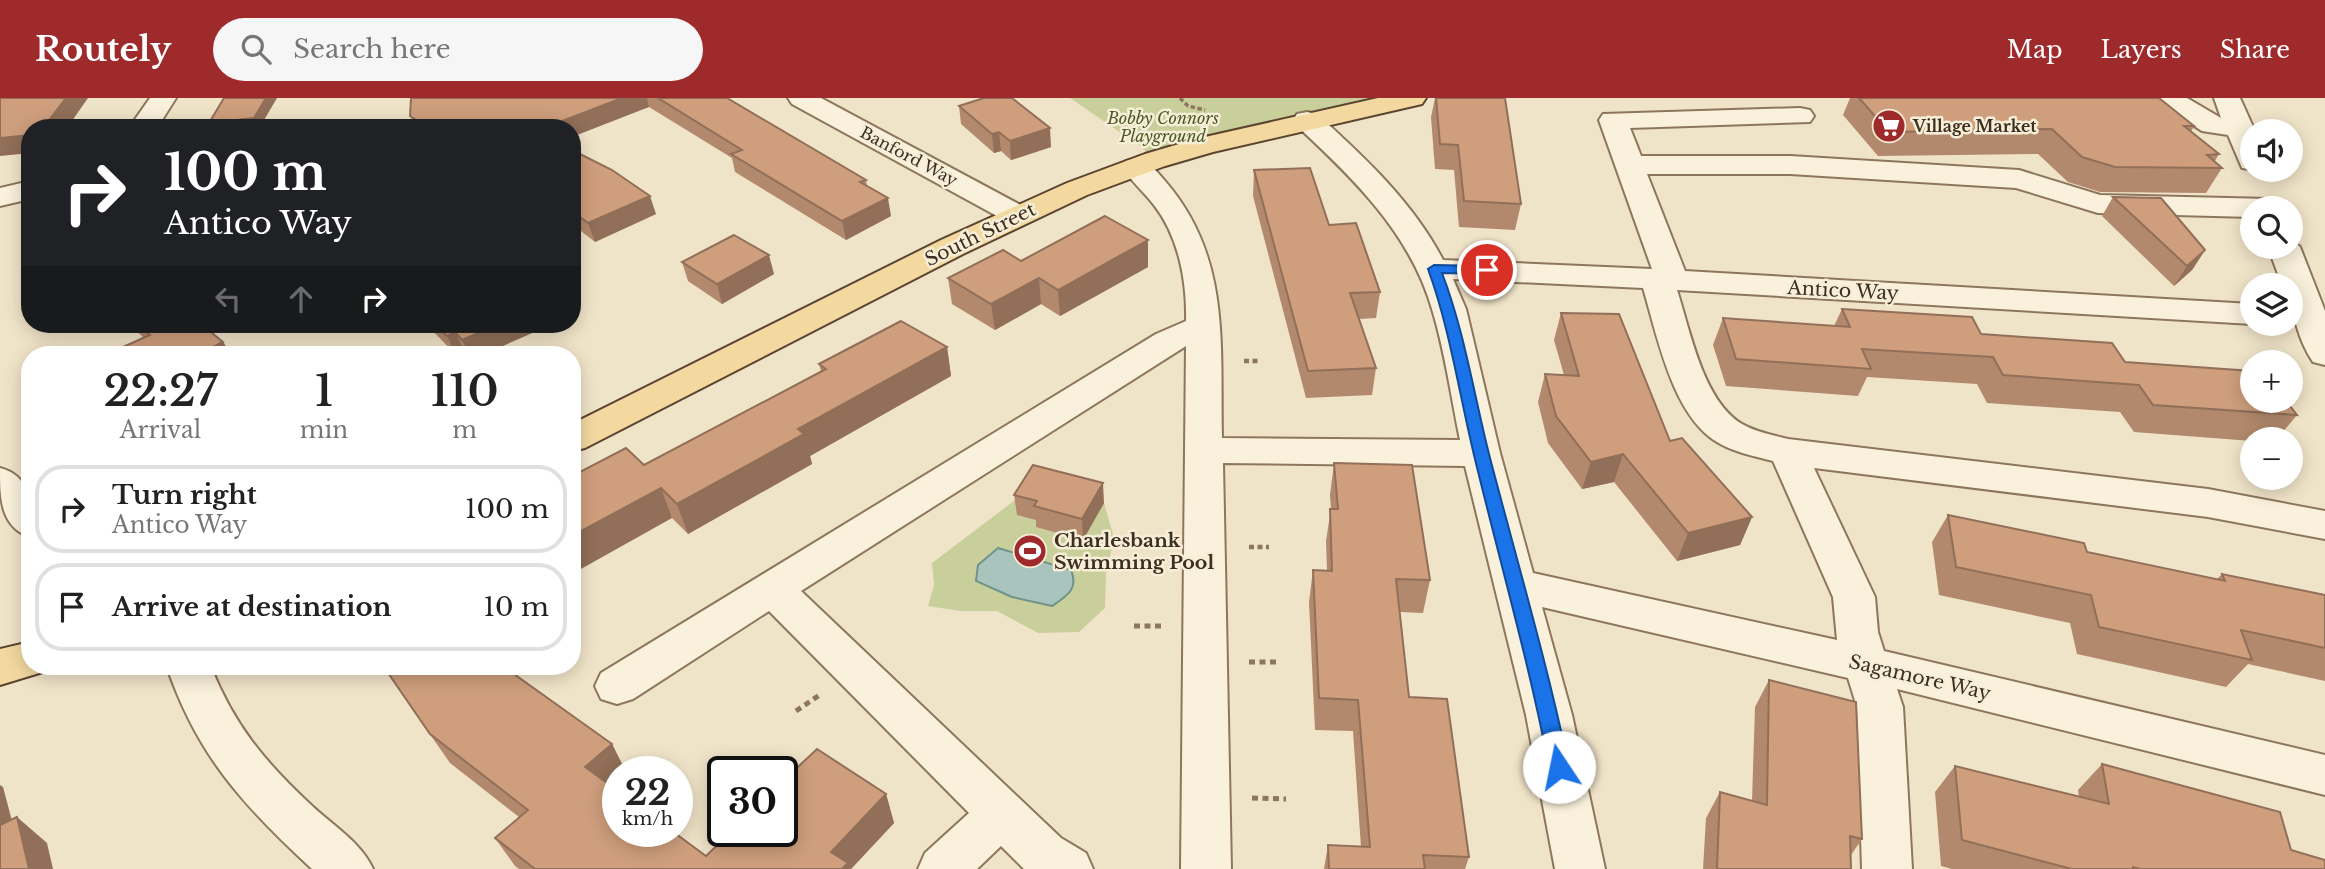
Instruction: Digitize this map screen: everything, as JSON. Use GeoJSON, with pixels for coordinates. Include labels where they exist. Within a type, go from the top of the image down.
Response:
{"type":"FeatureCollection","features":[{"type":"Feature","properties":{"kind":"main road","name":"South Street"},"geometry":{"type":"LineString","coordinates":[[581,434],[1017,215],[1136,167],[1206,145],[1413,98]]}},
{"type":"Feature","properties":{"kind":"main road"},"geometry":{"type":"LineString","coordinates":[[0,667],[21,661]]}},
{"type":"Feature","properties":{"kind":"street"},"geometry":{"type":"LineString","coordinates":[[149,119],[163,98]]}},
{"type":"Feature","properties":{"kind":"street","name":"Banford Way"},"geometry":{"type":"LineString","coordinates":[[801,98],[1017,215]]}},
{"type":"Feature","properties":{"kind":"street"},"geometry":{"type":"LineString","coordinates":[[2168,98],[2212,125],[2239,129],[2227,98]]}},
{"type":"Feature","properties":{"kind":"street"},"geometry":{"type":"LineString","coordinates":[[1839,167],[1793,107],[1613,120],[1664,279],[1692,384],[1703,410],[1723,429],[1751,442],[1788,452],[2208,503],[2325,524]]}},
{"type":"Feature","properties":{"kind":"street"},"geometry":{"type":"LineString","coordinates":[[1307,120],[1392,204],[1410,227],[1434,269],[1449,309],[1481,453],[1549,715],[1580,869]]}},
{"type":"Feature","properties":{"kind":"street"},"geometry":{"type":"LineString","coordinates":[[1629,165],[1839,167],[2019,179],[2098,204],[2240,207]]}},
{"type":"Feature","properties":{"kind":"street"},"geometry":{"type":"LineString","coordinates":[[1136,167],[1170,202],[1189,237],[1198,267],[1203,326],[1206,869]]}},
{"type":"Feature","properties":{"kind":"street"},"geometry":{"type":"LineString","coordinates":[[0,197],[21,192]]}},
{"type":"Feature","properties":{"kind":"street","name":"Antico Way"},"geometry":{"type":"LineString","coordinates":[[1434,269],[1664,279],[2240,313]]}},
{"type":"Feature","properties":{"kind":"street"},"geometry":{"type":"LineString","coordinates":[[2303,320],[2325,354]]}},
{"type":"Feature","properties":{"kind":"street"},"geometry":{"type":"LineString","coordinates":[[617,686],[1158,347],[1203,326]]}},
{"type":"Feature","properties":{"kind":"street"},"geometry":{"type":"LineString","coordinates":[[1203,450],[1481,453]]}},
{"type":"Feature","properties":{"kind":"street"},"geometry":{"type":"LineString","coordinates":[[1788,452],[1854,597],[1856,632],[1880,707],[1887,869]]}},
{"type":"Feature","properties":{"kind":"street"},"geometry":{"type":"LineString","coordinates":[[0,481],[21,510]]}},
{"type":"Feature","properties":{"kind":"street","name":"Sagamore Way"},"geometry":{"type":"LineString","coordinates":[[1515,584],[1865,664],[2325,775]]}},
{"type":"Feature","properties":{"kind":"street"},"geometry":{"type":"LineString","coordinates":[[772,588],[1044,854],[1068,869]]}},
{"type":"Feature","properties":{"kind":"street"},"geometry":{"type":"LineString","coordinates":[[192,675],[206,713],[239,764],[266,795],[348,869]]}},
{"type":"Feature","properties":{"kind":"street"},"geometry":{"type":"LineString","coordinates":[[943,869],[1002,813]]}},
{"type":"Feature","properties":{"kind":"green space","name":"Bobby Connors Playground"},"geometry":{"type":"Polygon","coordinates":[[[1070,98],[1413,98],[1155,160],[1140,146],[1070,98]]]}},
{"type":"Feature","properties":{"kind":"green space","name":"Charlesbank Swimming Pool"},"geometry":{"type":"Polygon","coordinates":[[[1035,485],[1104,503],[1114,538],[1106,574],[1105,608],[1079,632],[1038,633],[997,611],[960,611],[928,606],[934,585],[932,563],[1035,485]]]}},
{"type":"Feature","properties":{"kind":"water","name":"Charlesbank Swimming Pool"},"geometry":{"type":"Polygon","coordinates":[[[998,548],[1071,570],[1074,582],[1070,591],[1052,606],[1012,597],[976,581],[978,565],[998,548]]]}},
{"type":"Feature","properties":{"kind":"building"},"geometry":{"type":"Polygon","coordinates":[[[0,98],[66,98],[50,119],[21,119],[21,136],[0,138],[0,98]]]}},
{"type":"Feature","properties":{"kind":"building"},"geometry":{"type":"Polygon","coordinates":[[[224,98],[266,98],[254,118],[211,119],[224,98]]]}},
{"type":"Feature","properties":{"kind":"building"},"geometry":{"type":"Polygon","coordinates":[[[411,98],[622,98],[567,119],[415,119],[410,116],[411,98]]]}},
{"type":"Feature","properties":{"kind":"building"},"geometry":{"type":"Polygon","coordinates":[[[658,98],[727,98],[866,180],[860,182],[888,198],[842,221],[731,154],[742,150],[658,98]]]}},
{"type":"Feature","properties":{"kind":"building"},"geometry":{"type":"Polygon","coordinates":[[[984,98],[1012,98],[1050,128],[1010,141],[999,132],[992,134],[959,106],[984,98]]]}},
{"type":"Feature","properties":{"kind":"building"},"geometry":{"type":"Polygon","coordinates":[[[1436,98],[1505,98],[1521,204],[1464,201],[1458,145],[1440,144],[1436,98]]]}},
{"type":"Feature","properties":{"kind":"building"},"geometry":{"type":"Polygon","coordinates":[[[1859,98],[2159,98],[2194,126],[2184,126],[2219,154],[2207,155],[2222,168],[2115,167],[2082,157],[2052,129],[1889,132],[1859,98]]]}},
{"type":"Feature","properties":{"kind":"building"},"geometry":{"type":"Polygon","coordinates":[[[581,154],[612,170],[650,196],[588,223],[581,218],[581,154]]]}},
{"type":"Feature","properties":{"kind":"building"},"geometry":{"type":"Polygon","coordinates":[[[1310,168],[1329,225],[1356,223],[1380,292],[1350,293],[1376,368],[1308,371],[1254,170],[1310,168]]]}},
{"type":"Feature","properties":{"kind":"building"},"geometry":{"type":"Polygon","coordinates":[[[2113,197],[2161,198],[2205,250],[2187,266],[2113,197]]]}},
{"type":"Feature","properties":{"kind":"building"},"geometry":{"type":"Polygon","coordinates":[[[1105,216],[1148,240],[1058,290],[1039,278],[991,304],[948,278],[1003,250],[1021,261],[1105,216]]]}},
{"type":"Feature","properties":{"kind":"building"},"geometry":{"type":"Polygon","coordinates":[[[734,235],[769,255],[717,284],[682,262],[734,235]]]}},
{"type":"Feature","properties":{"kind":"building"},"geometry":{"type":"Polygon","coordinates":[[[1842,309],[1972,317],[1981,334],[2112,343],[2125,362],[2240,370],[2240,411],[2153,405],[2139,385],[2003,375],[1993,357],[1862,349],[1871,369],[1736,359],[1723,318],[1850,327],[1842,309]]]}},
{"type":"Feature","properties":{"kind":"building"},"geometry":{"type":"Polygon","coordinates":[[[1561,313],[1619,314],[1670,441],[1682,438],[1752,517],[1688,533],[1623,454],[1591,462],[1556,416],[1545,374],[1579,376],[1561,313]]]}},
{"type":"Feature","properties":{"kind":"building"},"geometry":{"type":"Polygon","coordinates":[[[901,321],[947,347],[798,429],[804,434],[677,504],[661,488],[581,531],[581,471],[626,448],[644,465],[826,369],[819,364],[901,321]]]}},
{"type":"Feature","properties":{"kind":"building"},"geometry":{"type":"Polygon","coordinates":[[[148,333],[212,333],[223,342],[215,346],[125,346],[150,335],[148,333]]]}},
{"type":"Feature","properties":{"kind":"building"},"geometry":{"type":"Polygon","coordinates":[[[456,333],[479,333],[462,340],[456,333]]]}},
{"type":"Feature","properties":{"kind":"building"},"geometry":{"type":"Polygon","coordinates":[[[1334,463],[1412,465],[1430,580],[1396,579],[1409,697],[1447,699],[1469,857],[1423,855],[1425,869],[1329,869],[1328,845],[1370,847],[1358,700],[1319,698],[1313,570],[1332,571],[1330,509],[1338,509],[1334,463]]]}},
{"type":"Feature","properties":{"kind":"building"},"geometry":{"type":"Polygon","coordinates":[[[1033,465],[1103,483],[1082,519],[1034,506],[1037,501],[1014,495],[1033,465]]]}},
{"type":"Feature","properties":{"kind":"building"},"geometry":{"type":"Polygon","coordinates":[[[1948,515],[2084,543],[2087,552],[2225,581],[2222,574],[2325,595],[2325,648],[2241,630],[2252,660],[2099,627],[2091,595],[1956,567],[1948,515]]]}},
{"type":"Feature","properties":{"kind":"building"},"geometry":{"type":"Polygon","coordinates":[[[389,675],[515,675],[612,744],[585,767],[602,779],[602,847],[693,846],[706,856],[715,847],[798,847],[798,767],[817,749],[886,794],[831,852],[848,863],[842,869],[535,869],[495,838],[528,810],[430,734],[389,675]]]}},
{"type":"Feature","properties":{"kind":"building"},"geometry":{"type":"Polygon","coordinates":[[[1769,680],[1856,702],[1862,839],[1850,836],[1851,869],[1717,869],[1720,792],[1767,805],[1769,680]]]}},
{"type":"Feature","properties":{"kind":"building"},"geometry":{"type":"Polygon","coordinates":[[[2102,764],[2280,812],[2291,850],[2325,860],[2325,869],[2072,869],[1962,840],[1955,766],[2109,804],[2102,764]]]}},
{"type":"Feature","properties":{"kind":"building"},"geometry":{"type":"Polygon","coordinates":[[[17,817],[29,869],[0,869],[0,825],[17,817]]]}},
{"type":"Feature","properties":{"kind":"place","name":"Village Market"},"geometry":{"type":"Point","coordinates":[1889,126]}},
{"type":"Feature","properties":{"kind":"place","name":"Charlesbank Swimming Pool"},"geometry":{"type":"Point","coordinates":[1030,551]}},
{"type":"Feature","properties":{"kind":"route"},"geometry":{"type":"LineString","coordinates":[[1487,270],[1434,269],[1449,309],[1481,453],[1549,715],[1559,767]]}}]}
